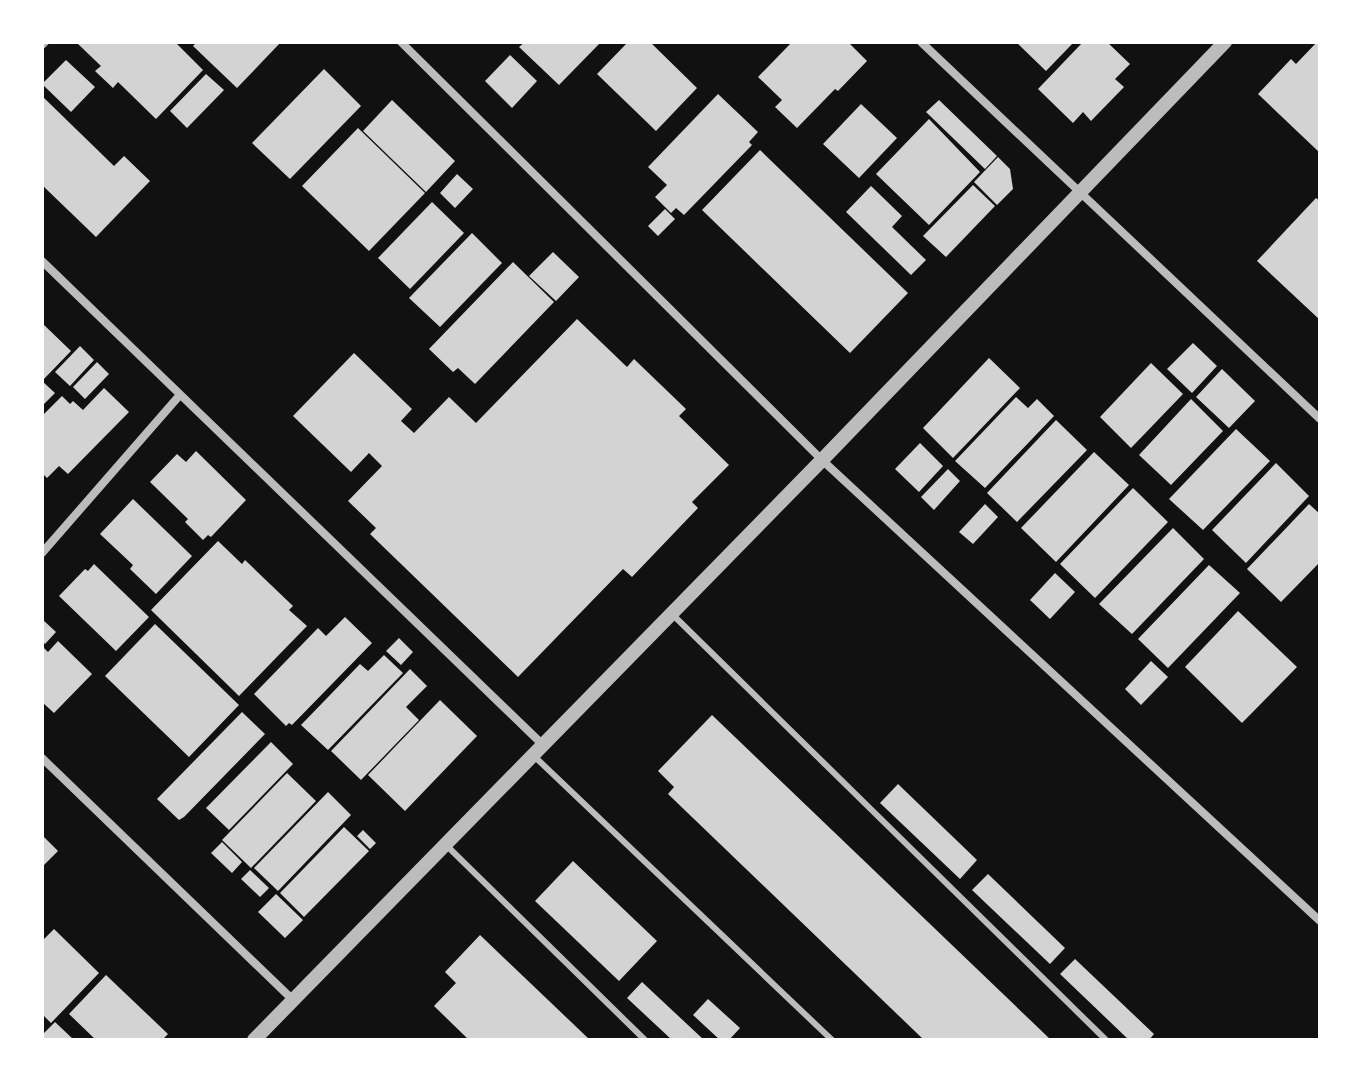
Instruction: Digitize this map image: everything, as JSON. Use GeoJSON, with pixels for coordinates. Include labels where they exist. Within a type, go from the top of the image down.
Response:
{"type":"FeatureCollection","features":[{"type":"Feature","properties":{"kind":"street"},"geometry":{"type":"LineString","coordinates":[[401,42],[822,460],[1320,921]]}},
{"type":"Feature","properties":{"kind":"street"},"geometry":{"type":"LineString","coordinates":[[921,42],[1320,419]]}},
{"type":"Feature","properties":{"kind":"street"},"geometry":{"type":"LineString","coordinates":[[254,1040],[822,460],[1225,42]]}},
{"type":"Feature","properties":{"kind":"street"},"geometry":{"type":"LineString","coordinates":[[42,261],[537,749]]}},
{"type":"Feature","properties":{"kind":"street"},"geometry":{"type":"LineString","coordinates":[[42,553],[179,396]]}},
{"type":"Feature","properties":{"kind":"street"},"geometry":{"type":"LineString","coordinates":[[42,758],[293,1000]]}},
{"type":"Feature","properties":{"kind":"lane"},"geometry":{"type":"LineString","coordinates":[[671,614],[1106,1040]]}},
{"type":"Feature","properties":{"kind":"lane"},"geometry":{"type":"LineString","coordinates":[[537,749],[832,1040]]}},
{"type":"Feature","properties":{"kind":"lane"},"geometry":{"type":"LineString","coordinates":[[445,844],[645,1040]]}},
{"type":"Feature","properties":{"kind":"building"},"geometry":{"type":"Polygon","coordinates":[[[175,42],[203,70],[156,119],[118,82],[113,88],[95,71],[101,66],[78,44],[175,42]]]}},
{"type":"Feature","properties":{"kind":"building"},"geometry":{"type":"Polygon","coordinates":[[[197,42],[281,42],[237,88],[193,46],[197,42]]]}},
{"type":"Feature","properties":{"kind":"building"},"geometry":{"type":"Polygon","coordinates":[[[525,42],[601,42],[559,85],[519,47],[525,42]]]}},
{"type":"Feature","properties":{"kind":"building"},"geometry":{"type":"Polygon","coordinates":[[[628,42],[650,42],[697,88],[656,131],[597,74],[628,42]]]}},
{"type":"Feature","properties":{"kind":"building"},"geometry":{"type":"Polygon","coordinates":[[[792,42],[848,42],[867,61],[797,128],[775,107],[782,100],[758,77],[792,42]]]}},
{"type":"Feature","properties":{"kind":"building"},"geometry":{"type":"Polygon","coordinates":[[[1016,42],[1074,42],[1046,71],[1016,42]]]}},
{"type":"Feature","properties":{"kind":"building"},"geometry":{"type":"Polygon","coordinates":[[[1083,42],[1107,42],[1130,64],[1115,79],[1124,87],[1091,121],[1083,112],[1073,123],[1038,89],[1083,42]]]}},
{"type":"Feature","properties":{"kind":"building"},"geometry":{"type":"Polygon","coordinates":[[[1320,42],[1320,153],[1258,94],[1291,59],[1296,64],[1320,42]]]}},
{"type":"Feature","properties":{"kind":"building"},"geometry":{"type":"Polygon","coordinates":[[[510,55],[537,81],[512,108],[485,81],[510,55]]]}},
{"type":"Feature","properties":{"kind":"building"},"geometry":{"type":"Polygon","coordinates":[[[66,60],[95,87],[71,112],[42,84],[66,60]]]}},
{"type":"Feature","properties":{"kind":"building"},"geometry":{"type":"Polygon","coordinates":[[[324,69],[361,106],[290,179],[252,143],[324,69]]]}},
{"type":"Feature","properties":{"kind":"building"},"geometry":{"type":"Polygon","coordinates":[[[206,74],[224,90],[187,128],[170,111],[206,74]]]}},
{"type":"Feature","properties":{"kind":"building"},"geometry":{"type":"Polygon","coordinates":[[[718,94],[758,132],[749,142],[752,145],[684,215],[676,208],[671,213],[655,197],[667,185],[648,167],[718,94]]]}},
{"type":"Feature","properties":{"kind":"building"},"geometry":{"type":"Polygon","coordinates":[[[42,96],[114,166],[124,156],[150,181],[96,237],[42,185],[42,96]]]}},
{"type":"Feature","properties":{"kind":"building"},"geometry":{"type":"Polygon","coordinates":[[[392,100],[455,161],[426,192],[363,131],[392,100]]]}},
{"type":"Feature","properties":{"kind":"building"},"geometry":{"type":"Polygon","coordinates":[[[939,100],[997,156],[985,169],[926,112],[939,100]]]}},
{"type":"Feature","properties":{"kind":"building"},"geometry":{"type":"Polygon","coordinates":[[[861,104],[897,138],[859,178],[823,144],[861,104]]]}},
{"type":"Feature","properties":{"kind":"building"},"geometry":{"type":"Polygon","coordinates":[[[929,119],[980,172],[929,225],[876,174],[929,119]]]}},
{"type":"Feature","properties":{"kind":"building"},"geometry":{"type":"Polygon","coordinates":[[[358,128],[425,193],[369,251],[302,186],[358,128]]]}},
{"type":"Feature","properties":{"kind":"building"},"geometry":{"type":"Polygon","coordinates":[[[760,150],[908,293],[850,353],[702,210],[760,150]]]}},
{"type":"Feature","properties":{"kind":"building"},"geometry":{"type":"Polygon","coordinates":[[[998,157],[1010,169],[1013,189],[997,205],[974,182],[998,157]]]}},
{"type":"Feature","properties":{"kind":"building"},"geometry":{"type":"Polygon","coordinates":[[[457,174],[473,189],[455,208],[440,193],[457,174]]]}},
{"type":"Feature","properties":{"kind":"building"},"geometry":{"type":"Polygon","coordinates":[[[973,185],[995,206],[946,257],[923,236],[973,185]]]}},
{"type":"Feature","properties":{"kind":"building"},"geometry":{"type":"Polygon","coordinates":[[[871,186],[902,216],[892,227],[926,260],[911,275],[846,212],[871,186]]]}},
{"type":"Feature","properties":{"kind":"building"},"geometry":{"type":"Polygon","coordinates":[[[1316,198],[1320,201],[1320,320],[1257,261],[1316,198]]]}},
{"type":"Feature","properties":{"kind":"building"},"geometry":{"type":"Polygon","coordinates":[[[432,202],[464,233],[410,289],[378,258],[432,202]]]}},
{"type":"Feature","properties":{"kind":"building"},"geometry":{"type":"Polygon","coordinates":[[[665,209],[675,219],[658,236],[648,226],[665,209]]]}},
{"type":"Feature","properties":{"kind":"building"},"geometry":{"type":"Polygon","coordinates":[[[472,233],[502,263],[440,327],[409,298],[472,233]]]}},
{"type":"Feature","properties":{"kind":"building"},"geometry":{"type":"Polygon","coordinates":[[[553,252],[579,277],[556,301],[529,276],[553,252]]]}},
{"type":"Feature","properties":{"kind":"building"},"geometry":{"type":"Polygon","coordinates":[[[513,262],[554,302],[475,384],[458,368],[453,372],[429,349],[513,262]]]}},
{"type":"Feature","properties":{"kind":"building"},"geometry":{"type":"Polygon","coordinates":[[[577,319],[627,367],[634,359],[686,409],[679,416],[729,465],[692,502],[698,508],[632,577],[623,569],[518,677],[370,534],[376,528],[348,501],[382,466],[369,453],[351,472],[293,416],[354,353],[412,409],[401,421],[414,433],[449,397],[476,423],[577,319]]]}},
{"type":"Feature","properties":{"kind":"building"},"geometry":{"type":"Polygon","coordinates":[[[42,323],[71,351],[42,381],[42,323]]]}},
{"type":"Feature","properties":{"kind":"building"},"geometry":{"type":"Polygon","coordinates":[[[1193,343],[1217,366],[1192,393],[1167,369],[1193,343]]]}},
{"type":"Feature","properties":{"kind":"building"},"geometry":{"type":"Polygon","coordinates":[[[80,346],[94,360],[70,386],[55,372],[80,346]]]}},
{"type":"Feature","properties":{"kind":"building"},"geometry":{"type":"Polygon","coordinates":[[[989,358],[1020,388],[953,458],[923,428],[989,358]]]}},
{"type":"Feature","properties":{"kind":"building"},"geometry":{"type":"Polygon","coordinates":[[[97,362],[109,374],[85,399],[73,387],[97,362]]]}},
{"type":"Feature","properties":{"kind":"building"},"geometry":{"type":"Polygon","coordinates":[[[1151,363],[1183,394],[1131,448],[1100,417],[1151,363]]]}},
{"type":"Feature","properties":{"kind":"building"},"geometry":{"type":"Polygon","coordinates":[[[1222,369],[1255,401],[1229,428],[1196,397],[1222,369]]]}},
{"type":"Feature","properties":{"kind":"building"},"geometry":{"type":"Polygon","coordinates":[[[42,381],[55,393],[42,406],[42,381]]]}},
{"type":"Feature","properties":{"kind":"building"},"geometry":{"type":"Polygon","coordinates":[[[104,388],[129,412],[68,474],[59,466],[47,478],[42,473],[42,416],[62,396],[83,410],[104,388]]]}},
{"type":"Feature","properties":{"kind":"building"},"geometry":{"type":"Polygon","coordinates":[[[1016,397],[1028,408],[1037,399],[1054,416],[985,488],[955,461],[1016,397]]]}},
{"type":"Feature","properties":{"kind":"building"},"geometry":{"type":"Polygon","coordinates":[[[1191,399],[1223,431],[1171,485],[1139,455],[1191,399]]]}},
{"type":"Feature","properties":{"kind":"building"},"geometry":{"type":"Polygon","coordinates":[[[1056,420],[1087,450],[1017,522],[987,493],[1056,420]]]}},
{"type":"Feature","properties":{"kind":"building"},"geometry":{"type":"Polygon","coordinates":[[[1236,429],[1270,461],[1203,530],[1169,499],[1236,429]]]}},
{"type":"Feature","properties":{"kind":"building"},"geometry":{"type":"Polygon","coordinates":[[[920,443],[943,466],[919,492],[895,469],[920,443]]]}},
{"type":"Feature","properties":{"kind":"building"},"geometry":{"type":"Polygon","coordinates":[[[196,451],[246,500],[211,537],[208,535],[203,540],[185,522],[188,519],[150,482],[177,454],[186,462],[196,451]]]}},
{"type":"Feature","properties":{"kind":"building"},"geometry":{"type":"Polygon","coordinates":[[[1094,452],[1129,485],[1056,562],[1021,528],[1094,452]]]}},
{"type":"Feature","properties":{"kind":"building"},"geometry":{"type":"Polygon","coordinates":[[[1276,463],[1309,496],[1246,563],[1212,530],[1276,463]]]}},
{"type":"Feature","properties":{"kind":"building"},"geometry":{"type":"Polygon","coordinates":[[[948,469],[960,481],[934,510],[921,497],[948,469]]]}},
{"type":"Feature","properties":{"kind":"building"},"geometry":{"type":"Polygon","coordinates":[[[1133,488],[1168,522],[1095,598],[1060,564],[1133,488]]]}},
{"type":"Feature","properties":{"kind":"building"},"geometry":{"type":"Polygon","coordinates":[[[133,499],[192,556],[156,594],[130,569],[133,565],[100,534],[133,499]]]}},
{"type":"Feature","properties":{"kind":"building"},"geometry":{"type":"Polygon","coordinates":[[[985,504],[998,517],[973,544],[959,532],[985,504]]]}},
{"type":"Feature","properties":{"kind":"building"},"geometry":{"type":"Polygon","coordinates":[[[1309,504],[1320,514],[1320,562],[1281,602],[1247,569],[1309,504]]]}},
{"type":"Feature","properties":{"kind":"building"},"geometry":{"type":"Polygon","coordinates":[[[1173,528],[1204,559],[1132,634],[1099,604],[1173,528]]]}},
{"type":"Feature","properties":{"kind":"building"},"geometry":{"type":"Polygon","coordinates":[[[218,541],[242,564],[245,560],[293,606],[289,610],[307,626],[239,696],[151,610],[218,541]]]}},
{"type":"Feature","properties":{"kind":"building"},"geometry":{"type":"Polygon","coordinates":[[[94,564],[149,617],[116,651],[59,596],[94,564]]]}},
{"type":"Feature","properties":{"kind":"building"},"geometry":{"type":"Polygon","coordinates":[[[1209,565],[1240,593],[1168,668],[1138,639],[1209,565]]]}},
{"type":"Feature","properties":{"kind":"building"},"geometry":{"type":"Polygon","coordinates":[[[1055,573],[1075,592],[1050,619],[1030,600],[1055,573]]]}},
{"type":"Feature","properties":{"kind":"building"},"geometry":{"type":"Polygon","coordinates":[[[1238,611],[1297,667],[1242,723],[1185,667],[1238,611]]]}},
{"type":"Feature","properties":{"kind":"building"},"geometry":{"type":"Polygon","coordinates":[[[345,617],[372,643],[292,725],[289,723],[286,726],[254,694],[318,628],[326,636],[345,617]]]}},
{"type":"Feature","properties":{"kind":"building"},"geometry":{"type":"Polygon","coordinates":[[[42,619],[56,632],[45,644],[42,641],[42,619]]]}},
{"type":"Feature","properties":{"kind":"building"},"geometry":{"type":"Polygon","coordinates":[[[155,624],[239,705],[189,757],[105,676],[155,624]]]}},
{"type":"Feature","properties":{"kind":"building"},"geometry":{"type":"Polygon","coordinates":[[[399,638],[413,652],[401,665],[386,651],[399,638]]]}},
{"type":"Feature","properties":{"kind":"building"},"geometry":{"type":"Polygon","coordinates":[[[58,641],[92,674],[54,713],[42,702],[42,646],[48,652],[58,641]]]}},
{"type":"Feature","properties":{"kind":"building"},"geometry":{"type":"Polygon","coordinates":[[[384,655],[403,673],[328,750],[301,725],[360,664],[368,671],[384,655]]]}},
{"type":"Feature","properties":{"kind":"building"},"geometry":{"type":"Polygon","coordinates":[[[1151,661],[1168,677],[1141,705],[1125,689],[1151,661]]]}},
{"type":"Feature","properties":{"kind":"building"},"geometry":{"type":"Polygon","coordinates":[[[410,669],[427,686],[406,707],[419,720],[361,780],[331,751],[410,669]]]}},
{"type":"Feature","properties":{"kind":"building"},"geometry":{"type":"Polygon","coordinates":[[[440,700],[477,736],[405,811],[368,775],[440,700]]]}},
{"type":"Feature","properties":{"kind":"building"},"geometry":{"type":"Polygon","coordinates":[[[242,712],[265,734],[179,820],[157,799],[242,712]]]}},
{"type":"Feature","properties":{"kind":"building"},"geometry":{"type":"Polygon","coordinates":[[[712,715],[1051,1040],[924,1040],[668,794],[674,787],[658,771],[712,715]]]}},
{"type":"Feature","properties":{"kind":"building"},"geometry":{"type":"Polygon","coordinates":[[[271,742],[293,764],[229,830],[206,808],[271,742]]]}},
{"type":"Feature","properties":{"kind":"building"},"geometry":{"type":"Polygon","coordinates":[[[287,773],[316,801],[251,868],[222,840],[287,773]]]}},
{"type":"Feature","properties":{"kind":"building"},"geometry":{"type":"Polygon","coordinates":[[[898,784],[977,860],[960,879],[880,803],[898,784]]]}},
{"type":"Feature","properties":{"kind":"building"},"geometry":{"type":"Polygon","coordinates":[[[328,792],[351,815],[278,891],[254,868],[328,792]]]}},
{"type":"Feature","properties":{"kind":"building"},"geometry":{"type":"Polygon","coordinates":[[[344,827],[369,851],[304,917],[280,893],[344,827]]]}},
{"type":"Feature","properties":{"kind":"building"},"geometry":{"type":"Polygon","coordinates":[[[363,830],[376,843],[370,849],[357,836],[363,830]]]}},
{"type":"Feature","properties":{"kind":"building"},"geometry":{"type":"Polygon","coordinates":[[[42,835],[58,851],[42,867],[42,835]]]}},
{"type":"Feature","properties":{"kind":"building"},"geometry":{"type":"Polygon","coordinates":[[[222,842],[242,862],[232,873],[211,853],[222,842]]]}},
{"type":"Feature","properties":{"kind":"building"},"geometry":{"type":"Polygon","coordinates":[[[573,861],[657,941],[619,981],[535,901],[573,861]]]}},
{"type":"Feature","properties":{"kind":"building"},"geometry":{"type":"Polygon","coordinates":[[[250,870],[269,888],[260,897],[241,879],[250,870]]]}},
{"type":"Feature","properties":{"kind":"building"},"geometry":{"type":"Polygon","coordinates":[[[988,874],[1065,948],[1050,964],[972,890],[988,874]]]}},
{"type":"Feature","properties":{"kind":"building"},"geometry":{"type":"Polygon","coordinates":[[[276,894],[303,920],[285,938],[258,912],[276,894]]]}},
{"type":"Feature","properties":{"kind":"building"},"geometry":{"type":"Polygon","coordinates":[[[54,929],[99,973],[51,1023],[42,1014],[42,941],[54,929]]]}},
{"type":"Feature","properties":{"kind":"building"},"geometry":{"type":"Polygon","coordinates":[[[480,935],[590,1040],[469,1040],[434,1006],[456,983],[445,972],[480,935]]]}},
{"type":"Feature","properties":{"kind":"building"},"geometry":{"type":"Polygon","coordinates":[[[1075,959],[1154,1034],[1149,1040],[1129,1040],[1060,974],[1075,959]]]}},
{"type":"Feature","properties":{"kind":"building"},"geometry":{"type":"Polygon","coordinates":[[[106,975],[168,1034],[162,1040],[96,1040],[69,1014],[106,975]]]}},
{"type":"Feature","properties":{"kind":"building"},"geometry":{"type":"Polygon","coordinates":[[[642,982],[704,1040],[672,1040],[627,998],[642,982]]]}},
{"type":"Feature","properties":{"kind":"building"},"geometry":{"type":"Polygon","coordinates":[[[708,999],[740,1028],[729,1040],[720,1040],[693,1015],[708,999]]]}},
{"type":"Feature","properties":{"kind":"building"},"geometry":{"type":"Polygon","coordinates":[[[55,1022],[74,1040],[44,1040],[42,1035],[55,1022]]]}}]}
